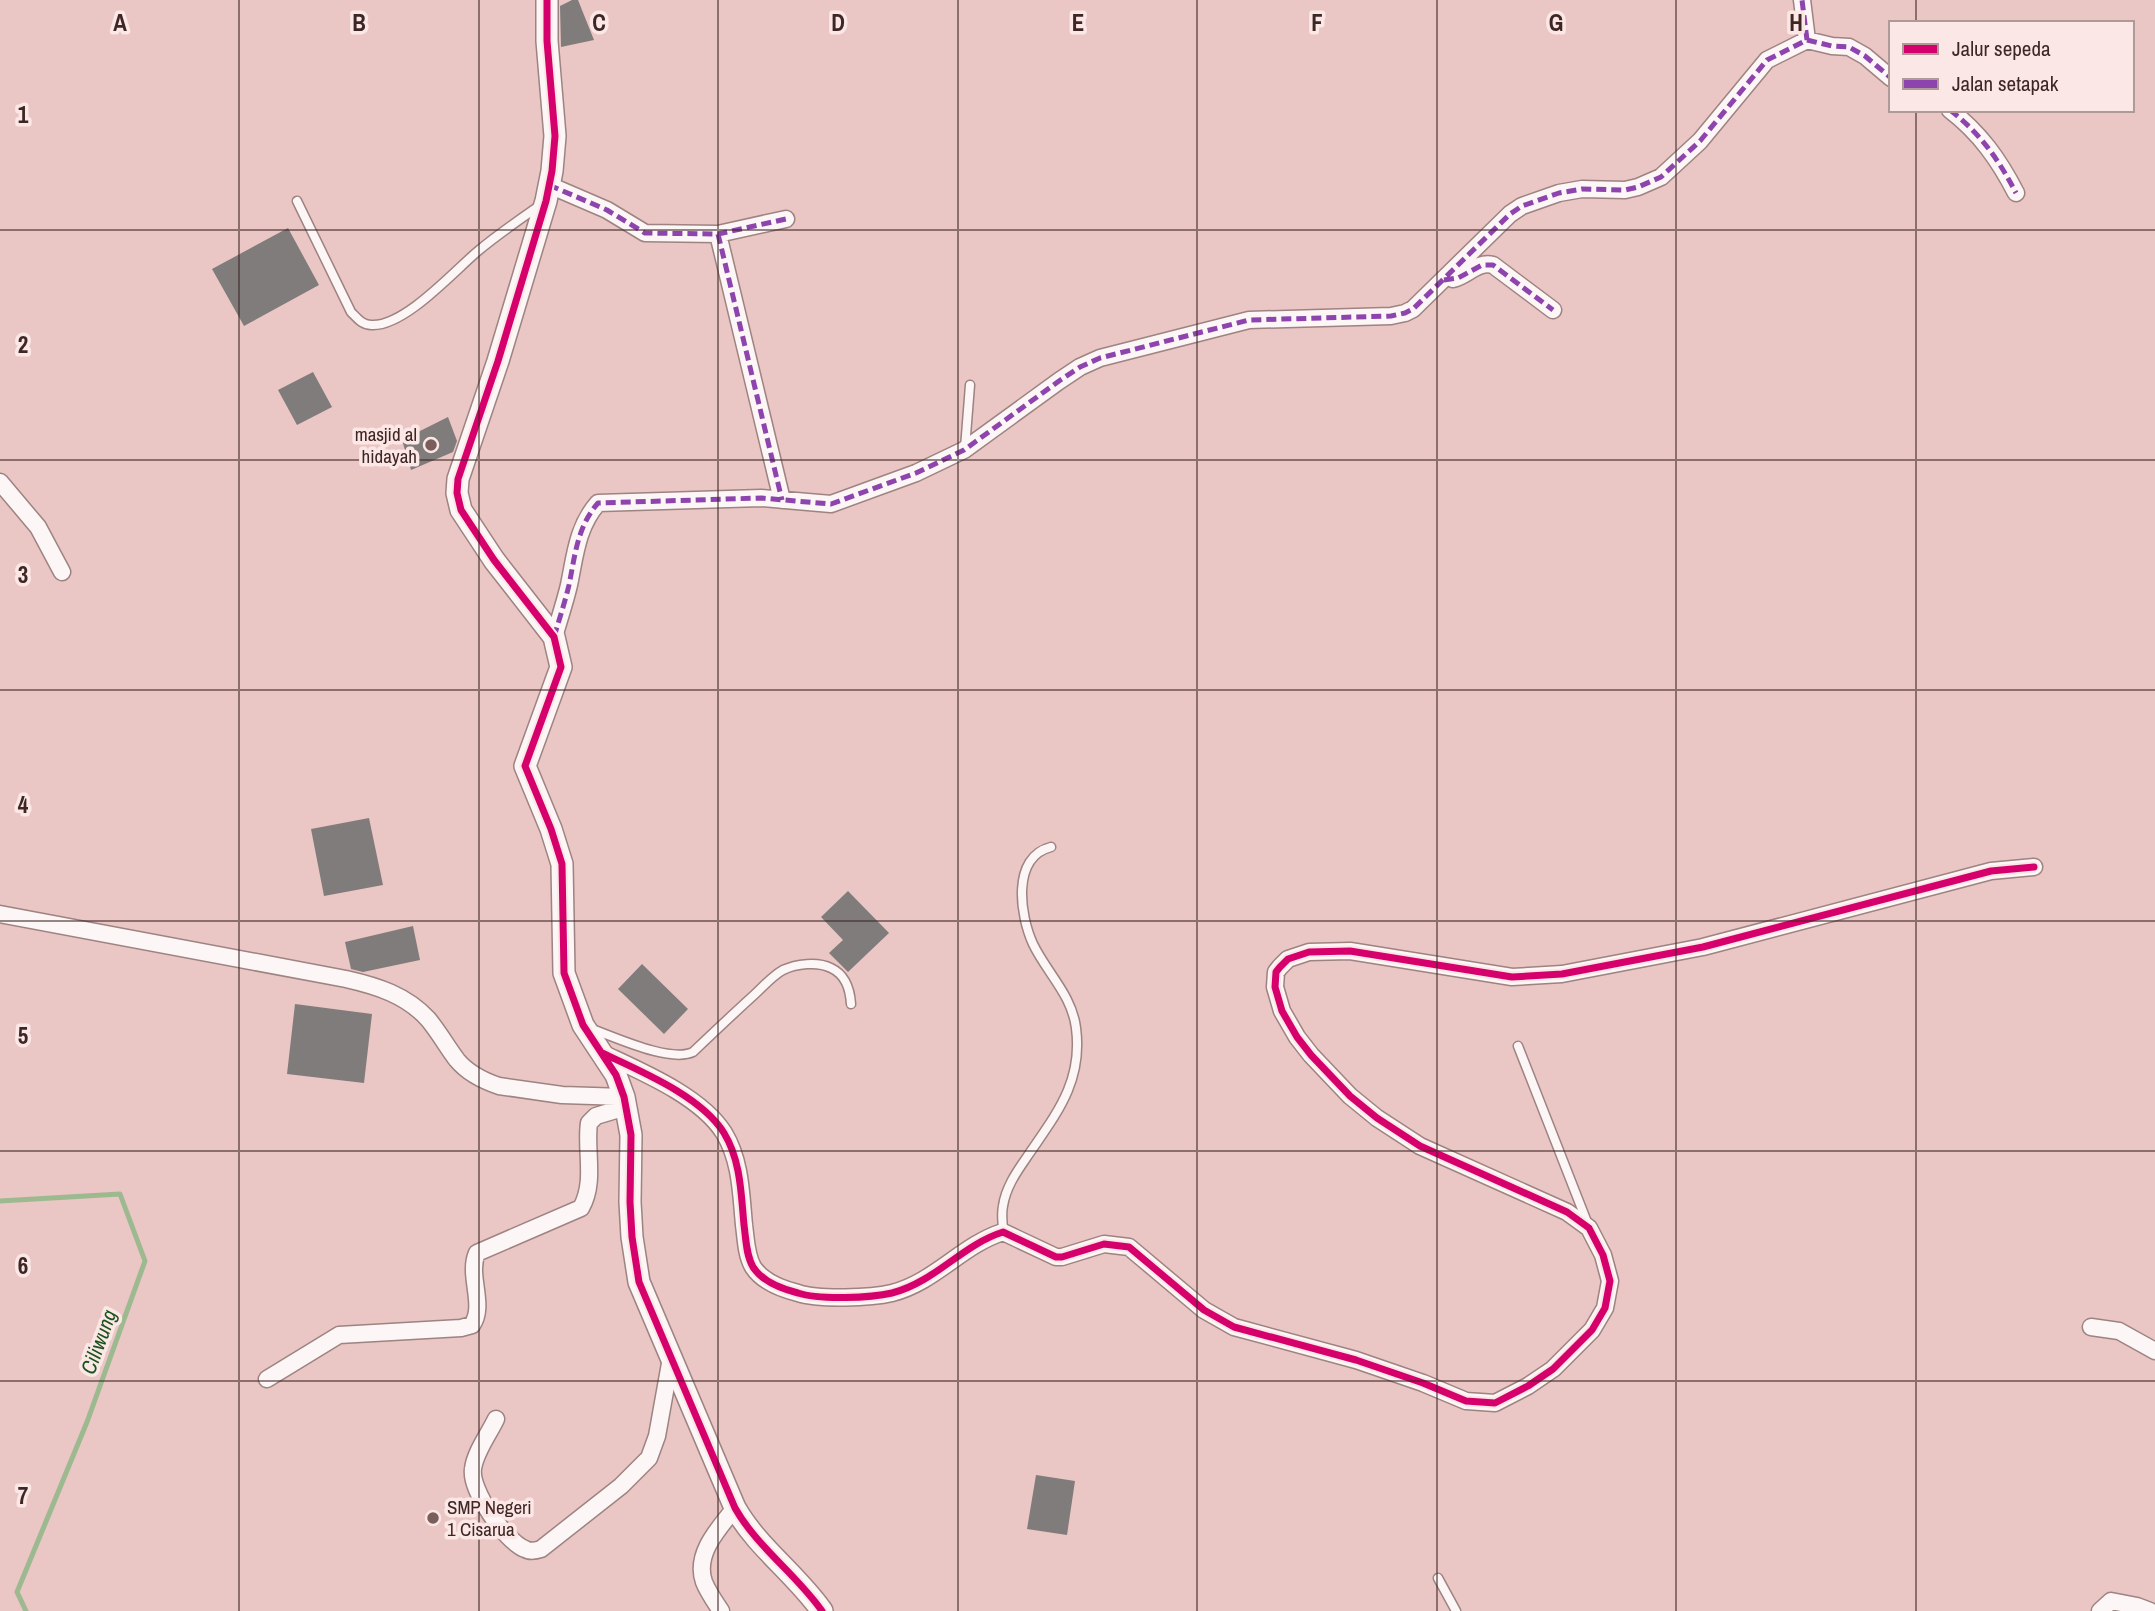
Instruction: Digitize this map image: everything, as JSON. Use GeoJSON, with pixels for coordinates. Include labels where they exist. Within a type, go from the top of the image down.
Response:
{"type":"FeatureCollection","features":[{"type":"Feature","properties":{"kind":"street"},"geometry":{"type":"LineString","coordinates":[[547,0],[547,41],[555,136],[548,193],[498,361],[458,479],[457,493],[461,510],[494,561],[554,637],[561,667],[525,766],[562,864],[563,967],[583,1025],[616,1075],[625,1102],[631,1135],[630,1202],[639,1282],[735,1508],[750,1531],[799,1581],[822,1611]]}},
{"type":"Feature","properties":{"kind":"street"},"geometry":{"type":"LineString","coordinates":[[1801,0],[1807,40]]}},
{"type":"Feature","properties":{"kind":"street"},"geometry":{"type":"LineString","coordinates":[[554,637],[569,586],[575,546],[598,503],[761,498],[831,504],[916,473],[964,450],[1059,381],[1100,358],[1249,320],[1391,316],[1405,313],[1413,309],[1510,214],[1522,206],[1559,193],[1582,189],[1625,190],[1661,177],[1700,141],[1767,60],[1807,40],[1849,47],[1865,56],[1889,76]]}},
{"type":"Feature","properties":{"kind":"street"},"geometry":{"type":"LineString","coordinates":[[1952,112],[1991,149],[2016,193]]}},
{"type":"Feature","properties":{"kind":"street"},"geometry":{"type":"LineString","coordinates":[[548,193],[607,210],[645,233],[718,234],[786,219]]}},
{"type":"Feature","properties":{"kind":"street"},"geometry":{"type":"LineString","coordinates":[[718,234],[782,500]]}},
{"type":"Feature","properties":{"kind":"street"},"geometry":{"type":"LineString","coordinates":[[1444,280],[1458,278],[1482,265],[1493,265],[1553,310]]}},
{"type":"Feature","properties":{"kind":"street"},"geometry":{"type":"LineString","coordinates":[[0,482],[9,496],[38,527],[62,572]]}},
{"type":"Feature","properties":{"kind":"street"},"geometry":{"type":"LineString","coordinates":[[601,1053],[671,1087],[719,1125],[732,1148],[737,1164],[748,1255],[756,1270],[773,1283],[793,1292],[816,1297],[890,1293],[927,1279],[988,1237],[1003,1232],[1062,1257],[1104,1244],[1129,1247],[1204,1310],[1234,1327],[1356,1360],[1466,1401],[1495,1403],[1553,1369],[1592,1330],[1605,1308],[1610,1281],[1603,1255],[1589,1228],[1567,1212],[1420,1146],[1368,1111],[1329,1075],[1297,1037],[1282,1011],[1275,979],[1280,967],[1288,959],[1309,952],[1350,951],[1512,977],[1562,974],[1703,947],[1991,871],[2034,867]]}},
{"type":"Feature","properties":{"kind":"street"},"geometry":{"type":"LineString","coordinates":[[0,914],[346,979],[381,988],[396,994],[417,1009],[436,1029],[457,1060],[491,1083],[625,1102]]}},
{"type":"Feature","properties":{"kind":"street"},"geometry":{"type":"LineString","coordinates":[[267,1380],[339,1335],[461,1328],[472,1325],[477,1314],[474,1262],[477,1253],[581,1208],[589,1175],[589,1123],[596,1116],[625,1102]]}},
{"type":"Feature","properties":{"kind":"street"},"geometry":{"type":"LineString","coordinates":[[2091,1327],[2119,1331],[2155,1351]]}},
{"type":"Feature","properties":{"kind":"street"},"geometry":{"type":"LineString","coordinates":[[496,1419],[475,1461],[473,1477],[484,1503],[509,1537],[529,1551],[541,1549],[621,1486],[649,1458],[657,1436],[671,1355]]}},
{"type":"Feature","properties":{"kind":"street"},"geometry":{"type":"LineString","coordinates":[[721,1611],[703,1580],[704,1554],[715,1533],[735,1508]]}},
{"type":"Feature","properties":{"kind":"street"},"geometry":{"type":"LineString","coordinates":[[2100,1611],[2111,1601],[2150,1611]]}},
{"type":"Feature","properties":{"kind":"lane"},"geometry":{"type":"LineString","coordinates":[[297,201],[351,312],[369,326],[382,324],[408,312],[548,193]]}},
{"type":"Feature","properties":{"kind":"lane"},"geometry":{"type":"LineString","coordinates":[[964,450],[970,385]]}},
{"type":"Feature","properties":{"kind":"lane"},"geometry":{"type":"LineString","coordinates":[[1003,1232],[1002,1207],[1010,1182],[1067,1094],[1075,1071],[1077,1044],[1073,1014],[1068,1000],[1034,946],[1023,905],[1025,871],[1037,855],[1044,849],[1051,848]]}},
{"type":"Feature","properties":{"kind":"lane"},"geometry":{"type":"LineString","coordinates":[[583,1025],[632,1043],[673,1054],[688,1054],[777,974],[805,964],[827,967],[839,974],[849,989],[851,1004]]}},
{"type":"Feature","properties":{"kind":"lane"},"geometry":{"type":"LineString","coordinates":[[1518,1046],[1589,1228]]}},
{"type":"Feature","properties":{"kind":"lane"},"geometry":{"type":"LineString","coordinates":[[1438,1578],[1456,1611]]}},
{"type":"Feature","properties":{"kind":"building"},"geometry":{"type":"Polygon","coordinates":[[[578,0],[594,40],[561,47],[560,6],[578,0]]]}},
{"type":"Feature","properties":{"kind":"building"},"geometry":{"type":"Polygon","coordinates":[[[288,228],[319,285],[244,326],[212,269],[288,228]]]}},
{"type":"Feature","properties":{"kind":"building"},"geometry":{"type":"Polygon","coordinates":[[[313,372],[332,407],[297,425],[278,390],[313,372]]]}},
{"type":"Feature","properties":{"kind":"building","name":"masjid al hidayah"},"geometry":{"type":"Polygon","coordinates":[[[448,417],[457,441],[453,452],[411,470],[402,440],[448,417]]]}},
{"type":"Feature","properties":{"kind":"building"},"geometry":{"type":"Polygon","coordinates":[[[369,818],[383,885],[324,896],[311,829],[369,818]]]}},
{"type":"Feature","properties":{"kind":"building"},"geometry":{"type":"Polygon","coordinates":[[[848,891],[889,933],[848,972],[829,953],[843,940],[821,917],[848,891]]]}},
{"type":"Feature","properties":{"kind":"building"},"geometry":{"type":"Polygon","coordinates":[[[413,926],[420,960],[363,972],[351,969],[345,942],[413,926]]]}},
{"type":"Feature","properties":{"kind":"building"},"geometry":{"type":"Polygon","coordinates":[[[642,964],[688,1009],[664,1034],[618,989],[642,964]]]}},
{"type":"Feature","properties":{"kind":"building"},"geometry":{"type":"Polygon","coordinates":[[[295,1004],[372,1014],[364,1083],[287,1074],[295,1004]]]}},
{"type":"Feature","properties":{"kind":"building"},"geometry":{"type":"Polygon","coordinates":[[[1036,1475],[1075,1481],[1067,1535],[1027,1529],[1036,1475]]]}},
{"type":"Feature","properties":{"kind":"waterway","name":"Ciliwung"},"geometry":{"type":"LineString","coordinates":[[0,1201],[120,1194],[145,1261],[87,1422],[17,1592],[26,1611]]}},
{"type":"Feature","properties":{"kind":"marked path"},"geometry":{"type":"LineString","coordinates":[[554,637],[581,532],[598,503],[761,498],[831,504],[916,473],[964,450],[1059,381],[1100,358],[1249,320],[1391,316],[1405,313],[1413,309],[1510,214],[1522,206],[1559,193],[1582,189],[1625,190],[1661,177],[1700,141],[1767,60],[1807,40],[1802,0]]}},
{"type":"Feature","properties":{"kind":"marked path"},"geometry":{"type":"LineString","coordinates":[[1807,40],[1849,47],[1865,56],[1889,76]]}},
{"type":"Feature","properties":{"kind":"marked path"},"geometry":{"type":"LineString","coordinates":[[1952,112],[1988,148],[2016,193]]}},
{"type":"Feature","properties":{"kind":"marked path"},"geometry":{"type":"LineString","coordinates":[[549,185],[607,210],[645,233],[718,234],[786,219]]}},
{"type":"Feature","properties":{"kind":"marked path"},"geometry":{"type":"LineString","coordinates":[[718,234],[782,500]]}},
{"type":"Feature","properties":{"kind":"marked path"},"geometry":{"type":"LineString","coordinates":[[1444,280],[1458,278],[1482,265],[1493,265],[1553,310]]}},
{"type":"Feature","properties":{"kind":"cycle path"},"geometry":{"type":"LineString","coordinates":[[547,0],[547,41],[555,136],[552,171],[546,201],[498,361],[458,479],[457,493],[461,510],[494,560],[554,637],[561,667],[525,766],[562,864],[564,973],[583,1025],[616,1075],[624,1097],[631,1135],[630,1202],[639,1282],[735,1508],[754,1535],[822,1611]]}},
{"type":"Feature","properties":{"kind":"cycle path"},"geometry":{"type":"LineString","coordinates":[[602,1053],[669,1086],[701,1107],[714,1120],[730,1144],[737,1166],[747,1247],[753,1267],[773,1284],[785,1289],[807,1295],[831,1297],[892,1293],[922,1281],[974,1245],[1003,1232],[1056,1257],[1104,1244],[1129,1247],[1204,1310],[1234,1327],[1356,1360],[1466,1401],[1495,1403],[1553,1369],[1592,1330],[1605,1308],[1610,1281],[1603,1255],[1589,1228],[1567,1212],[1420,1146],[1377,1118],[1350,1096],[1311,1055],[1282,1011],[1275,987],[1276,972],[1288,959],[1309,952],[1350,951],[1512,977],[1562,974],[1703,947],[1991,871],[2034,867]]}},
{"type":"Feature","properties":{"kind":"place","name":"masjid al hidayah"},"geometry":{"type":"Point","coordinates":[431,445]}},
{"type":"Feature","properties":{"kind":"place","name":"SMP Negeri 1 Cisarua"},"geometry":{"type":"Point","coordinates":[433,1518]}}]}
